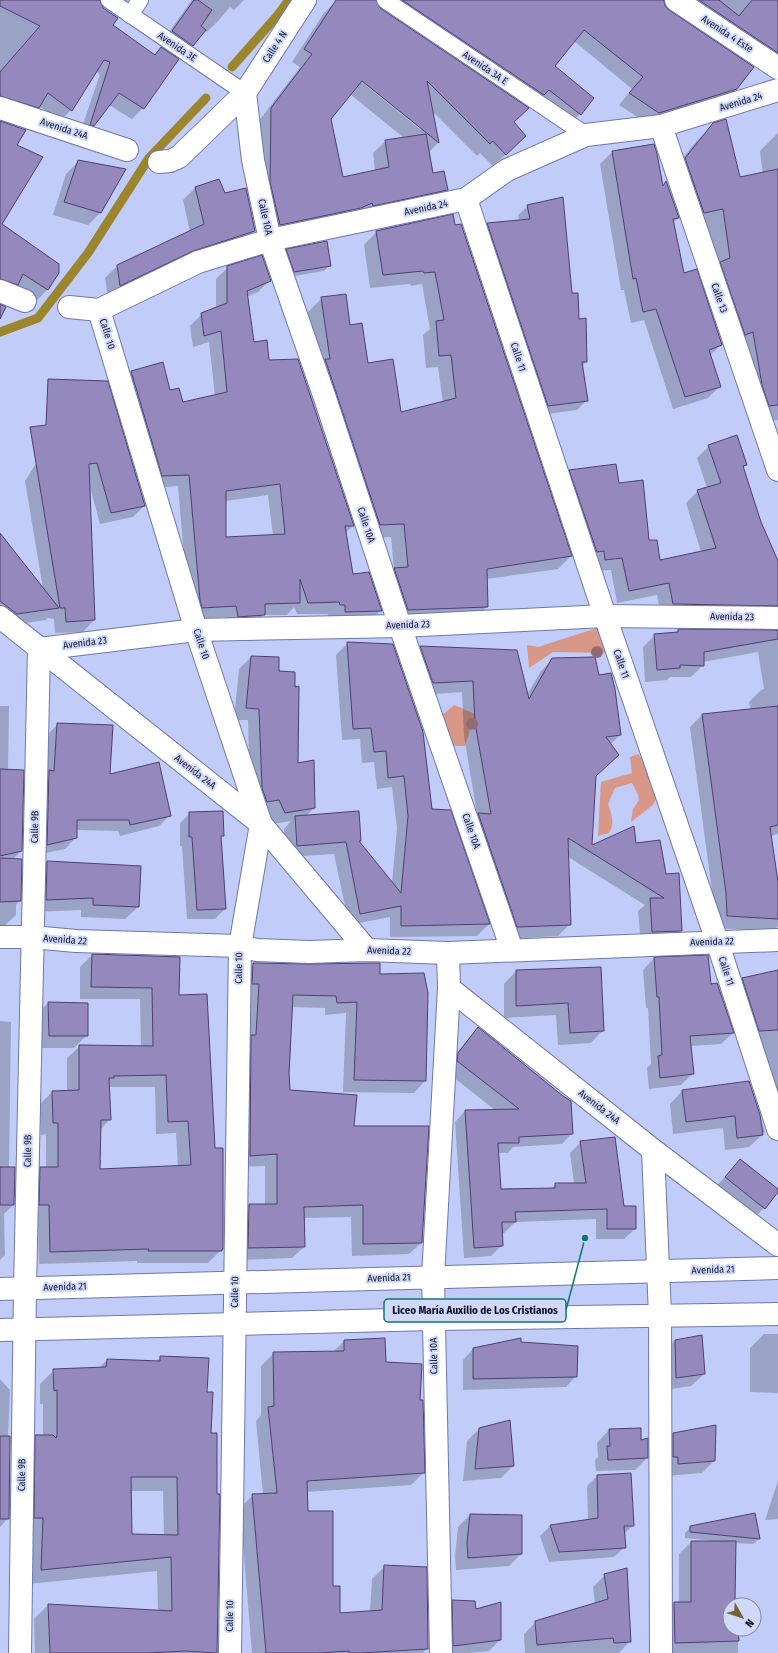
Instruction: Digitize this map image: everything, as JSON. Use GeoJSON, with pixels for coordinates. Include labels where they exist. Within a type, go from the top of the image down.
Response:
{"type":"FeatureCollection","features":[{"type":"Feature","properties":{"kind":"street","name":"Calle 4 N"},"geometry":{"type":"LineString","coordinates":[[245,93],[305,0]]}},
{"type":"Feature","properties":{"kind":"street","name":"Avenida 4 Este"},"geometry":{"type":"LineString","coordinates":[[676,0],[778,68]]}},
{"type":"Feature","properties":{"kind":"street","name":"Avenida 24"},"geometry":{"type":"LineString","coordinates":[[99,310],[198,262],[270,240],[466,199],[507,170],[586,135],[661,126],[778,90]]}},
{"type":"Feature","properties":{"kind":"street"},"geometry":{"type":"LineString","coordinates":[[159,162],[170,161],[179,157],[245,93]]}},
{"type":"Feature","properties":{"kind":"street","name":"Calle 10A"},"geometry":{"type":"LineString","coordinates":[[245,93],[253,160],[270,240],[326,401],[400,626],[512,950]]}},
{"type":"Feature","properties":{"kind":"street","name":"Avenida 24A"},"geometry":{"type":"LineString","coordinates":[[0,108],[127,150]]}},
{"type":"Feature","properties":{"kind":"street","name":"Calle 13"},"geometry":{"type":"LineString","coordinates":[[661,126],[778,470]]}},
{"type":"Feature","properties":{"kind":"street","name":"Calle 11"},"geometry":{"type":"LineString","coordinates":[[466,199],[605,616],[717,942],[778,1128]]}},
{"type":"Feature","properties":{"kind":"street"},"geometry":{"type":"LineString","coordinates":[[0,291],[25,301]]}},
{"type":"Feature","properties":{"kind":"street"},"geometry":{"type":"LineString","coordinates":[[69,307],[99,310]]}},
{"type":"Feature","properties":{"kind":"street","name":"Calle 10"},"geometry":{"type":"LineString","coordinates":[[99,310],[196,630],[261,824],[240,946],[230,1653]]}},
{"type":"Feature","properties":{"kind":"street","name":"Avenida 23"},"geometry":{"type":"LineString","coordinates":[[39,649],[196,630],[400,626],[605,616],[778,618]]}},
{"type":"Feature","properties":{"kind":"street","name":"Avenida 24A"},"geometry":{"type":"LineString","coordinates":[[0,617],[261,824],[367,950]]}},
{"type":"Feature","properties":{"kind":"street","name":"Calle 9B"},"geometry":{"type":"LineString","coordinates":[[20,1653],[24,1329],[39,649]]}},
{"type":"Feature","properties":{"kind":"street","name":"Avenida 22"},"geometry":{"type":"LineString","coordinates":[[0,937],[240,946],[257,950],[309,952],[367,950],[448,953],[778,940]]}},
{"type":"Feature","properties":{"kind":"street"},"geometry":{"type":"LineString","coordinates":[[448,953],[449,988]]}},
{"type":"Feature","properties":{"kind":"street","name":"Calle 10A"},"geometry":{"type":"LineString","coordinates":[[441,1653],[433,1277],[449,988]]}},
{"type":"Feature","properties":{"kind":"street","name":"Avenida 24A"},"geometry":{"type":"LineString","coordinates":[[449,988],[653,1150],[778,1245]]}},
{"type":"Feature","properties":{"kind":"street"},"geometry":{"type":"LineString","coordinates":[[653,1150],[660,1315],[661,1653]]}},
{"type":"Feature","properties":{"kind":"street","name":"Avenida 21"},"geometry":{"type":"LineString","coordinates":[[0,1289],[778,1268]]}},
{"type":"Feature","properties":{"kind":"street"},"geometry":{"type":"LineString","coordinates":[[0,1330],[433,1319],[778,1314]]}},
{"type":"Feature","properties":{"kind":"lane","name":"Avenida 3E"},"geometry":{"type":"LineString","coordinates":[[109,0],[245,93]]}},
{"type":"Feature","properties":{"kind":"lane"},"geometry":{"type":"LineString","coordinates":[[130,15],[140,0]]}},
{"type":"Feature","properties":{"kind":"lane","name":"Avenida 3A E"},"geometry":{"type":"LineString","coordinates":[[385,0],[586,135]]}},
{"type":"Feature","properties":{"kind":"shaded area"},"geometry":{"type":"Polygon","coordinates":[[[600,627],[608,653],[553,652],[529,668],[527,645],[538,647],[600,627]]]}},
{"type":"Feature","properties":{"kind":"shaded area"},"geometry":{"type":"Polygon","coordinates":[[[454,705],[475,714],[465,746],[447,746],[439,718],[454,705]]]}},
{"type":"Feature","properties":{"kind":"shaded area"},"geometry":{"type":"Polygon","coordinates":[[[638,754],[645,762],[659,793],[653,805],[631,822],[633,809],[639,800],[638,795],[632,783],[615,788],[608,804],[612,819],[611,829],[609,833],[598,836],[601,782],[632,773],[630,757],[638,754]]]}},
{"type":"Feature","properties":{"kind":"building"},"geometry":{"type":"Polygon","coordinates":[[[0,0],[100,0],[103,8],[118,18],[113,25],[155,55],[161,47],[179,59],[144,109],[119,93],[94,126],[90,125],[110,62],[104,60],[72,111],[48,93],[39,108],[0,96],[0,72],[40,26],[0,6],[0,0]]]}},
{"type":"Feature","properties":{"kind":"building"},"geometry":{"type":"Polygon","coordinates":[[[194,0],[198,0],[212,10],[201,26],[206,30],[193,46],[172,31],[194,0]]]}},
{"type":"Feature","properties":{"kind":"building"},"geometry":{"type":"Polygon","coordinates":[[[336,0],[376,0],[380,8],[529,108],[514,122],[526,136],[506,155],[493,141],[490,144],[427,81],[439,143],[362,81],[331,119],[343,177],[389,167],[385,140],[426,134],[433,173],[444,171],[448,190],[373,206],[372,203],[361,208],[280,225],[270,182],[271,108],[312,54],[304,49],[336,0]]]}},
{"type":"Feature","properties":{"kind":"building"},"geometry":{"type":"Polygon","coordinates":[[[402,0],[664,0],[665,6],[669,10],[754,67],[737,89],[659,113],[629,93],[643,77],[584,30],[555,66],[594,98],[581,115],[549,90],[544,95],[402,0]]]}},
{"type":"Feature","properties":{"kind":"building"},"geometry":{"type":"Polygon","coordinates":[[[699,0],[719,0],[739,16],[752,0],[778,0],[778,53],[699,0]]]}},
{"type":"Feature","properties":{"kind":"building"},"geometry":{"type":"Polygon","coordinates":[[[726,119],[740,177],[778,169],[778,405],[769,406],[762,385],[753,332],[745,335],[720,262],[730,258],[723,209],[704,213],[685,158],[713,123],[726,119]]]}},
{"type":"Feature","properties":{"kind":"building"},"geometry":{"type":"Polygon","coordinates":[[[0,121],[26,130],[17,145],[43,157],[2,224],[59,264],[59,273],[48,290],[23,274],[18,285],[0,279],[0,121]]]}},
{"type":"Feature","properties":{"kind":"building"},"geometry":{"type":"Polygon","coordinates":[[[654,144],[663,186],[666,181],[679,218],[673,219],[684,273],[697,269],[722,345],[709,350],[721,387],[685,397],[656,309],[643,312],[636,278],[633,279],[612,151],[654,144]]]}},
{"type":"Feature","properties":{"kind":"building"},"geometry":{"type":"Polygon","coordinates":[[[78,160],[126,169],[101,213],[64,202],[78,160]]]}},
{"type":"Feature","properties":{"kind":"building"},"geometry":{"type":"Polygon","coordinates":[[[219,179],[225,193],[246,188],[255,231],[193,251],[120,286],[117,265],[204,224],[195,187],[219,179]]]}},
{"type":"Feature","properties":{"kind":"building"},"geometry":{"type":"Polygon","coordinates":[[[563,197],[572,293],[578,293],[579,319],[586,318],[587,362],[582,362],[588,401],[548,406],[487,223],[530,219],[527,205],[563,197]]]}},
{"type":"Feature","properties":{"kind":"building"},"geometry":{"type":"Polygon","coordinates":[[[453,214],[455,225],[461,224],[572,556],[487,569],[488,607],[408,610],[394,568],[408,567],[404,524],[380,525],[325,359],[330,359],[321,297],[346,294],[350,325],[362,323],[368,363],[393,359],[401,412],[456,398],[451,355],[439,356],[436,321],[444,320],[435,272],[424,273],[423,271],[383,275],[376,231],[453,214]]]}},
{"type":"Feature","properties":{"kind":"building"},"geometry":{"type":"Polygon","coordinates":[[[327,241],[331,266],[294,272],[286,249],[327,241]]]}},
{"type":"Feature","properties":{"kind":"building"},"geometry":{"type":"Polygon","coordinates":[[[262,255],[271,281],[247,291],[254,342],[267,340],[269,360],[298,359],[354,526],[345,526],[353,574],[369,572],[382,611],[345,612],[345,605],[340,605],[339,602],[308,603],[300,579],[300,603],[265,604],[265,615],[238,617],[236,606],[202,608],[200,600],[189,475],[162,476],[131,371],[163,362],[170,390],[179,388],[183,402],[227,392],[221,331],[204,336],[201,313],[227,303],[227,266],[262,255]],[[280,484],[226,491],[226,537],[285,534],[280,484]]]}},
{"type":"Feature","properties":{"kind":"building"},"geometry":{"type":"Polygon","coordinates":[[[0,304],[6,307],[0,319],[0,304]]]}},
{"type":"Feature","properties":{"kind":"building"},"geometry":{"type":"Polygon","coordinates":[[[48,379],[108,381],[145,506],[111,513],[97,463],[89,464],[95,620],[66,622],[65,608],[60,608],[30,427],[46,425],[48,379]]]}},
{"type":"Feature","properties":{"kind":"building"},"geometry":{"type":"Polygon","coordinates":[[[737,435],[747,465],[743,466],[761,522],[778,561],[778,606],[673,604],[669,583],[629,591],[622,558],[605,560],[604,551],[597,552],[569,470],[616,464],[619,483],[643,480],[649,540],[657,540],[660,560],[716,548],[697,490],[721,483],[708,445],[737,435]]]}},
{"type":"Feature","properties":{"kind":"building"},"geometry":{"type":"Polygon","coordinates":[[[0,533],[59,608],[17,614],[0,601],[0,533]]]}},
{"type":"Feature","properties":{"kind":"building"},"geometry":{"type":"Polygon","coordinates":[[[678,629],[778,630],[778,639],[704,652],[704,666],[680,665],[680,668],[657,670],[654,634],[678,632],[678,629]]]}},
{"type":"Feature","properties":{"kind":"building"},"geometry":{"type":"Polygon","coordinates":[[[347,642],[393,644],[423,732],[432,809],[451,810],[490,924],[401,926],[401,906],[360,914],[346,842],[297,846],[295,816],[359,811],[361,841],[359,841],[401,893],[408,816],[404,776],[388,778],[386,751],[374,752],[371,728],[353,729],[347,642]]]}},
{"type":"Feature","properties":{"kind":"building"},"geometry":{"type":"Polygon","coordinates":[[[420,646],[517,650],[529,699],[552,658],[595,657],[599,675],[611,673],[615,689],[621,735],[606,737],[619,755],[596,776],[592,845],[634,826],[636,843],[660,840],[666,874],[679,873],[682,931],[652,932],[650,898],[664,898],[568,838],[571,925],[517,927],[478,813],[491,814],[475,723],[473,681],[433,683],[420,646]]]}},
{"type":"Feature","properties":{"kind":"building"},"geometry":{"type":"Polygon","coordinates":[[[251,656],[279,657],[279,671],[295,672],[295,687],[299,686],[298,763],[314,760],[315,808],[285,813],[279,800],[267,802],[262,788],[259,709],[246,708],[251,656]]]}},
{"type":"Feature","properties":{"kind":"building"},"geometry":{"type":"Polygon","coordinates":[[[778,706],[778,825],[770,827],[778,882],[778,919],[727,916],[726,893],[702,714],[778,706]]]}},
{"type":"Feature","properties":{"kind":"building"},"geometry":{"type":"Polygon","coordinates":[[[57,723],[113,725],[110,774],[159,762],[171,816],[130,825],[129,820],[77,820],[77,838],[47,845],[49,770],[54,771],[57,723]]]}},
{"type":"Feature","properties":{"kind":"building"},"geometry":{"type":"Polygon","coordinates":[[[0,769],[24,770],[22,851],[0,856],[0,769]]]}},
{"type":"Feature","properties":{"kind":"building"},"geometry":{"type":"Polygon","coordinates":[[[223,811],[224,836],[221,836],[226,909],[197,910],[192,837],[189,837],[189,812],[223,811]]]}},
{"type":"Feature","properties":{"kind":"building"},"geometry":{"type":"Polygon","coordinates":[[[0,858],[22,859],[21,901],[0,902],[0,858]]]}},
{"type":"Feature","properties":{"kind":"building"},"geometry":{"type":"Polygon","coordinates":[[[47,861],[141,866],[139,907],[93,905],[93,898],[46,900],[47,861]]]}},
{"type":"Feature","properties":{"kind":"building"},"geometry":{"type":"Polygon","coordinates":[[[92,954],[180,957],[179,995],[207,994],[215,1148],[223,1148],[222,1251],[148,1251],[149,1249],[50,1252],[49,1205],[39,1205],[40,1167],[58,1167],[58,1123],[53,1123],[52,1091],[79,1090],[79,1045],[153,1046],[152,988],[91,987],[92,954]],[[166,1075],[114,1076],[114,1078],[109,1078],[111,1120],[101,1120],[100,1169],[191,1165],[188,1121],[168,1122],[166,1075]]]}},
{"type":"Feature","properties":{"kind":"building"},"geometry":{"type":"Polygon","coordinates":[[[708,955],[711,984],[717,983],[734,1033],[690,1036],[694,1074],[660,1078],[658,1056],[662,1055],[659,997],[657,997],[654,957],[708,955]]]}},
{"type":"Feature","properties":{"kind":"building"},"geometry":{"type":"Polygon","coordinates":[[[253,963],[380,963],[380,974],[424,973],[428,993],[426,1081],[354,1080],[357,1002],[337,1003],[336,996],[293,995],[289,1074],[290,1090],[357,1095],[354,1126],[429,1126],[422,1243],[363,1244],[363,1205],[304,1207],[305,1247],[248,1248],[249,1204],[277,1204],[277,1154],[250,1156],[251,1035],[256,1035],[259,984],[252,984],[253,963]]]}},
{"type":"Feature","properties":{"kind":"building"},"geometry":{"type":"Polygon","coordinates":[[[601,967],[604,1031],[570,1033],[568,1003],[516,1006],[516,970],[601,967]]]}},
{"type":"Feature","properties":{"kind":"building"},"geometry":{"type":"Polygon","coordinates":[[[778,970],[778,1030],[759,1031],[742,978],[778,970]]]}},
{"type":"Feature","properties":{"kind":"building"},"geometry":{"type":"Polygon","coordinates":[[[48,1002],[88,1003],[88,1036],[49,1036],[48,1002]]]}},
{"type":"Feature","properties":{"kind":"building"},"geometry":{"type":"Polygon","coordinates":[[[478,1027],[571,1101],[573,1134],[519,1137],[519,1143],[498,1143],[501,1189],[555,1188],[555,1183],[586,1183],[580,1141],[615,1137],[624,1206],[636,1206],[636,1229],[607,1229],[607,1209],[515,1212],[516,1222],[502,1222],[503,1246],[474,1248],[465,1110],[519,1109],[457,1061],[458,1053],[478,1027]]]}},
{"type":"Feature","properties":{"kind":"building"},"geometry":{"type":"Polygon","coordinates":[[[749,1081],[760,1115],[763,1135],[737,1138],[735,1116],[686,1122],[682,1090],[749,1081]]]}},
{"type":"Feature","properties":{"kind":"building"},"geometry":{"type":"Polygon","coordinates":[[[740,1159],[778,1189],[778,1192],[765,1209],[725,1177],[740,1159]]]}},
{"type":"Feature","properties":{"kind":"building"},"geometry":{"type":"Polygon","coordinates":[[[0,1167],[15,1167],[14,1205],[0,1205],[0,1167]]]}},
{"type":"Feature","properties":{"kind":"building"},"geometry":{"type":"Polygon","coordinates":[[[702,1335],[705,1374],[676,1378],[675,1340],[702,1335]]]}},
{"type":"Feature","properties":{"kind":"building"},"geometry":{"type":"Polygon","coordinates":[[[385,1338],[386,1362],[422,1364],[420,1400],[423,1400],[425,1473],[307,1481],[308,1511],[333,1511],[333,1586],[340,1586],[340,1613],[382,1610],[384,1565],[427,1567],[428,1649],[360,1653],[349,1653],[349,1651],[319,1653],[266,1653],[252,1494],[277,1493],[268,1407],[274,1406],[273,1352],[344,1351],[344,1340],[385,1338]]]}},
{"type":"Feature","properties":{"kind":"building"},"geometry":{"type":"Polygon","coordinates":[[[521,1338],[521,1342],[578,1346],[577,1377],[473,1379],[473,1348],[521,1338]]]}},
{"type":"Feature","properties":{"kind":"building"},"geometry":{"type":"Polygon","coordinates":[[[160,1356],[209,1358],[207,1392],[213,1392],[211,1433],[217,1433],[217,1494],[220,1494],[217,1653],[186,1651],[147,1653],[50,1653],[48,1604],[172,1611],[171,1557],[41,1570],[43,1518],[34,1518],[35,1435],[53,1435],[56,1438],[57,1435],[57,1390],[54,1391],[53,1369],[106,1367],[107,1359],[160,1361],[160,1356]],[[131,1477],[132,1534],[178,1535],[177,1477],[131,1477]]]}},
{"type":"Feature","properties":{"kind":"building"},"geometry":{"type":"Polygon","coordinates":[[[510,1420],[514,1466],[475,1469],[479,1428],[510,1420]]]}},
{"type":"Feature","properties":{"kind":"building"},"geometry":{"type":"Polygon","coordinates":[[[716,1425],[715,1461],[678,1464],[678,1457],[673,1457],[673,1433],[716,1425]]]}},
{"type":"Feature","properties":{"kind":"building"},"geometry":{"type":"Polygon","coordinates":[[[641,1428],[641,1440],[648,1438],[648,1458],[608,1460],[607,1446],[610,1446],[609,1429],[641,1428]]]}},
{"type":"Feature","properties":{"kind":"building"},"geometry":{"type":"Polygon","coordinates":[[[0,1436],[10,1436],[9,1519],[0,1519],[0,1436]]]}},
{"type":"Feature","properties":{"kind":"building"},"geometry":{"type":"Polygon","coordinates":[[[631,1473],[634,1526],[624,1526],[626,1548],[559,1552],[550,1525],[598,1518],[597,1475],[631,1473]]]}},
{"type":"Feature","properties":{"kind":"building"},"geometry":{"type":"Polygon","coordinates":[[[755,1513],[760,1539],[690,1532],[690,1526],[755,1513]]]}},
{"type":"Feature","properties":{"kind":"building"},"geometry":{"type":"Polygon","coordinates":[[[470,1514],[522,1515],[522,1554],[468,1558],[467,1543],[470,1514]]]}},
{"type":"Feature","properties":{"kind":"building"},"geometry":{"type":"Polygon","coordinates":[[[691,1541],[736,1541],[735,1597],[722,1597],[722,1637],[739,1637],[739,1641],[675,1643],[674,1602],[691,1602],[691,1541]]]}},
{"type":"Feature","properties":{"kind":"building"},"geometry":{"type":"Polygon","coordinates":[[[627,1568],[631,1642],[614,1643],[613,1638],[537,1645],[535,1621],[608,1599],[604,1574],[627,1568]]]}},
{"type":"Feature","properties":{"kind":"building"},"geometry":{"type":"Polygon","coordinates":[[[452,1600],[475,1601],[476,1609],[501,1602],[501,1640],[453,1646],[452,1600]]]}},
{"type":"Feature","properties":{"kind":"waterway"},"geometry":{"type":"LineString","coordinates":[[232,67],[277,16],[289,0]]}},
{"type":"Feature","properties":{"kind":"waterway"},"geometry":{"type":"LineString","coordinates":[[0,332],[38,318],[88,253],[149,158],[206,98]]}},
{"type":"Feature","properties":{"kind":"place","name":"Liceo María Auxilio de Los Cristianos"},"geometry":{"type":"Point","coordinates":[585,1238]}}]}
